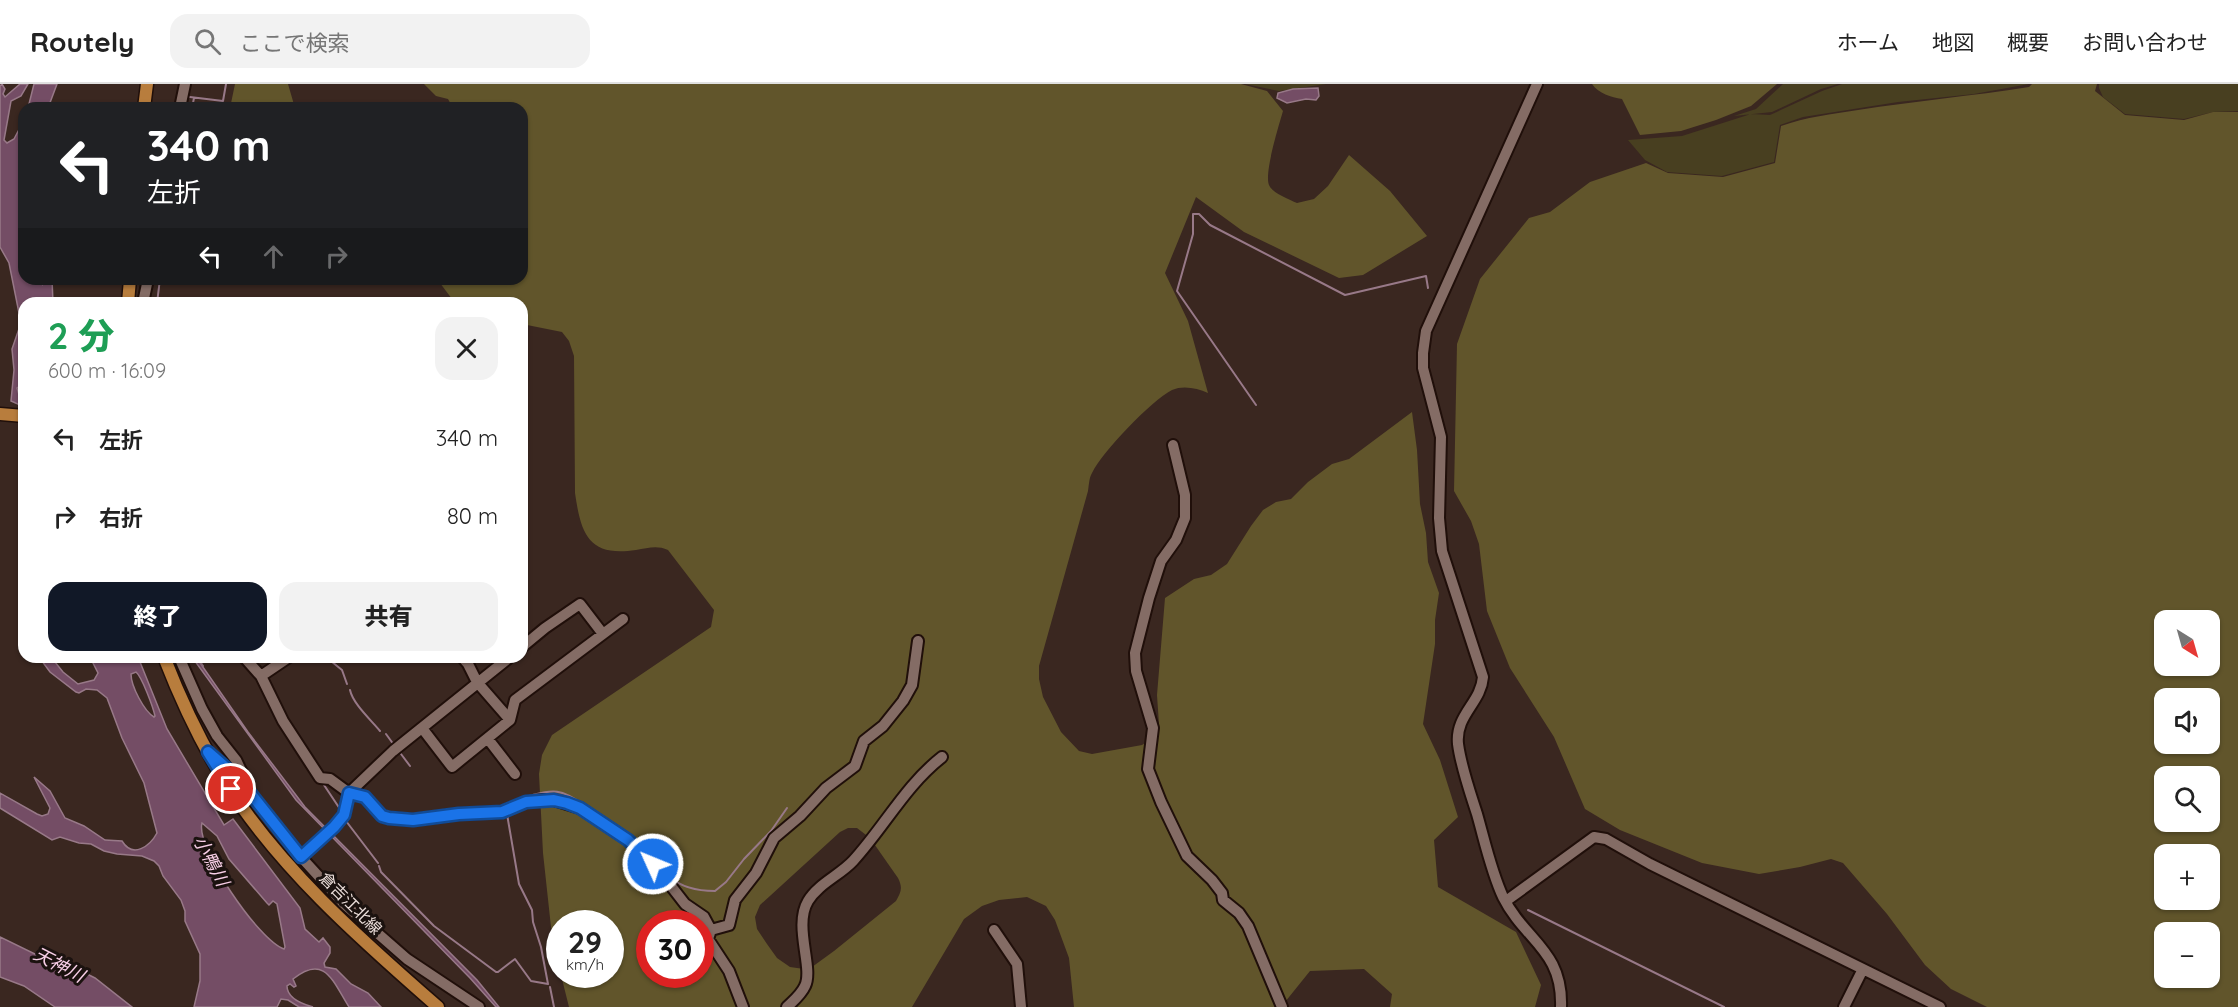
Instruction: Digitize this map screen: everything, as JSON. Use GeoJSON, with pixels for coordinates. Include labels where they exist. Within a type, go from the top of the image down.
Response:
{"type":"FeatureCollection","features":[{"type":"Feature","properties":{"kind":"main road"},"geometry":{"type":"LineString","coordinates":[[145,102],[147,84]]}},
{"type":"Feature","properties":{"kind":"main road"},"geometry":{"type":"LineString","coordinates":[[0,414],[18,416]]}},
{"type":"Feature","properties":{"kind":"main road","name":"倉吉江北線"},"geometry":{"type":"LineString","coordinates":[[167,663],[208,752],[239,802],[291,866],[358,934],[438,1007]]}},
{"type":"Feature","properties":{"kind":"street"},"geometry":{"type":"LineString","coordinates":[[181,102],[185,84]]}},
{"type":"Feature","properties":{"kind":"street"},"geometry":{"type":"LineString","coordinates":[[1537,84],[1426,331],[1422,353],[1426,383],[1441,437],[1439,518],[1442,551],[1483,677],[1482,689],[1463,717],[1458,731],[1458,744],[1493,872],[1514,914],[1545,950],[1554,965],[1560,980],[1561,1007]]}},
{"type":"Feature","properties":{"kind":"street"},"geometry":{"type":"LineString","coordinates":[[1173,445],[1185,495],[1185,518],[1176,540],[1161,561],[1135,653],[1136,671],[1153,728],[1148,769],[1187,856],[1212,880],[1222,893],[1223,900],[1239,913],[1248,926],[1282,1007]]}},
{"type":"Feature","properties":{"kind":"street"},"geometry":{"type":"LineString","coordinates":[[528,641],[580,604],[603,634]]}},
{"type":"Feature","properties":{"kind":"street"},"geometry":{"type":"LineString","coordinates":[[422,728],[452,767],[510,720],[515,700],[623,619]]}},
{"type":"Feature","properties":{"kind":"street"},"geometry":{"type":"LineString","coordinates":[[714,929],[729,925],[735,900],[756,873],[774,838],[800,816],[825,788],[855,766],[864,741],[883,726],[903,701],[912,685],[918,641]]}},
{"type":"Feature","properties":{"kind":"street"},"geometry":{"type":"LineString","coordinates":[[182,663],[202,709],[236,760],[249,785],[251,794]]}},
{"type":"Feature","properties":{"kind":"street"},"geometry":{"type":"LineString","coordinates":[[249,663],[261,676],[283,721],[320,778],[330,779],[349,793],[365,797],[382,816],[413,820],[459,814],[502,812],[526,802],[554,800],[580,808],[628,840],[650,859],[685,904],[694,910]]}},
{"type":"Feature","properties":{"kind":"street"},"geometry":{"type":"LineString","coordinates":[[261,676],[280,663]]}},
{"type":"Feature","properties":{"kind":"street"},"geometry":{"type":"LineString","coordinates":[[467,663],[477,682],[510,720]]}},
{"type":"Feature","properties":{"kind":"street"},"geometry":{"type":"LineString","coordinates":[[301,857],[344,815],[349,793],[422,728],[502,663]]}},
{"type":"Feature","properties":{"kind":"street"},"geometry":{"type":"LineString","coordinates":[[488,739],[515,774]]}},
{"type":"Feature","properties":{"kind":"street"},"geometry":{"type":"LineString","coordinates":[[208,752],[239,779],[301,857],[343,903],[406,959],[479,1007]]}},
{"type":"Feature","properties":{"kind":"street"},"geometry":{"type":"LineString","coordinates":[[787,1007],[799,996],[806,984],[805,955],[801,935],[808,901],[854,860],[873,834],[890,817],[912,784],[942,757]]}},
{"type":"Feature","properties":{"kind":"street"},"geometry":{"type":"LineString","coordinates":[[1506,900],[1594,837],[1606,839],[1650,864],[1940,1007]]}},
{"type":"Feature","properties":{"kind":"street"},"geometry":{"type":"LineString","coordinates":[[994,930],[1017,964],[1021,1007]]}},
{"type":"Feature","properties":{"kind":"street"},"geometry":{"type":"LineString","coordinates":[[714,948],[729,970],[743,1007]]}},
{"type":"Feature","properties":{"kind":"street"},"geometry":{"type":"LineString","coordinates":[[1844,1007],[1863,969]]}},
{"type":"Feature","properties":{"kind":"shaded area"},"geometry":{"type":"Polygon","coordinates":[[[235,84],[288,84],[293,102],[231,102],[235,84]]]}},
{"type":"Feature","properties":{"kind":"shaded area"},"geometry":{"type":"Polygon","coordinates":[[[424,84],[1241,84],[1267,91],[1283,111],[1268,179],[1269,185],[1277,193],[1297,203],[1314,199],[1328,186],[1349,155],[1390,191],[1427,236],[1363,275],[1339,278],[1244,232],[1196,197],[1165,273],[1188,321],[1208,393],[1185,387],[1172,390],[1163,396],[1140,415],[1092,473],[1039,666],[1039,679],[1043,697],[1061,732],[1079,751],[1092,754],[1142,745],[1155,736],[1159,724],[1157,695],[1165,598],[1194,579],[1211,575],[1227,564],[1263,510],[1276,502],[1291,499],[1308,482],[1332,464],[1349,459],[1412,412],[1420,504],[1426,533],[1428,562],[1439,593],[1435,620],[1435,644],[1423,724],[1440,760],[1458,817],[1434,840],[1438,887],[1516,932],[1541,985],[1535,1007],[1390,1007],[1392,994],[1364,969],[1310,971],[1281,1007],[1074,1007],[1069,958],[1055,920],[1046,906],[1027,897],[999,900],[982,906],[964,919],[912,1007],[569,1007],[564,988],[624,988],[624,910],[549,910],[543,853],[539,774],[542,755],[552,735],[711,627],[714,610],[668,550],[656,547],[607,550],[590,540],[585,531],[580,521],[575,493],[574,356],[569,341],[562,332],[528,325],[528,297],[450,297],[442,285],[528,285],[528,102],[450,102],[448,99],[436,96],[424,84]],[[848,828],[840,832],[760,905],[755,917],[757,929],[777,958],[790,967],[804,969],[812,967],[896,901],[901,887],[900,881],[870,838],[857,828],[848,828]]]}},
{"type":"Feature","properties":{"kind":"shaded area"},"geometry":{"type":"Polygon","coordinates":[[[1245,84],[1326,84],[1279,91],[1245,84]]]}},
{"type":"Feature","properties":{"kind":"shaded area"},"geometry":{"type":"Polygon","coordinates":[[[1592,84],[1777,84],[1751,106],[1716,120],[1681,131],[1640,135],[1622,99],[1602,93],[1592,84]]]}},
{"type":"Feature","properties":{"kind":"shaded area"},"geometry":{"type":"Polygon","coordinates":[[[1783,84],[1838,84],[1821,89],[1772,112],[1734,116],[1756,109],[1783,84]]]}},
{"type":"Feature","properties":{"kind":"shaded area"},"geometry":{"type":"Polygon","coordinates":[[[1842,84],[2029,84],[1974,94],[1898,102],[1803,117],[1780,125],[1774,162],[1722,176],[1667,172],[1645,160],[1628,140],[1682,136],[1751,114],[1770,115],[1842,84]]]}},
{"type":"Feature","properties":{"kind":"shaded area"},"geometry":{"type":"Polygon","coordinates":[[[2032,84],[2097,84],[2095,91],[2125,115],[2184,120],[2213,112],[2238,112],[2238,1007],[1987,1007],[1951,989],[1925,965],[1887,914],[1843,863],[1831,859],[1759,874],[1702,863],[1620,830],[1585,809],[1554,737],[1510,668],[1487,611],[1479,544],[1471,521],[1454,491],[1457,344],[1480,279],[1529,218],[1550,212],[1590,182],[1646,163],[1668,173],[1723,177],[1775,163],[1781,126],[1800,120],[2029,87],[2032,84]]]}},
{"type":"Feature","properties":{"kind":"shaded area"},"geometry":{"type":"Polygon","coordinates":[[[2099,84],[2238,84],[2238,111],[2213,112],[2184,119],[2125,114],[2103,97],[2099,84]]]}},
{"type":"Feature","properties":{"kind":"water"},"geometry":{"type":"Polygon","coordinates":[[[2,84],[5,89],[3,94],[5,97],[20,84],[28,84],[21,96],[11,101],[4,140],[7,143],[14,139],[18,131],[18,285],[52,285],[53,297],[18,297],[18,308],[9,263],[0,247],[0,86],[2,84]]]}},
{"type":"Feature","properties":{"kind":"water"},"geometry":{"type":"Polygon","coordinates":[[[34,84],[57,84],[50,102],[30,102],[34,84]]]}},
{"type":"Feature","properties":{"kind":"water"},"geometry":{"type":"Polygon","coordinates":[[[1318,88],[1319,96],[1316,100],[1306,99],[1287,103],[1277,98],[1278,93],[1293,89],[1318,88]]]}},
{"type":"Feature","properties":{"kind":"water"},"geometry":{"type":"Polygon","coordinates":[[[18,332],[18,404],[11,401],[14,370],[12,349],[18,332]]]}},
{"type":"Feature","properties":{"kind":"water","name":"小鴨川"},"geometry":{"type":"Polygon","coordinates":[[[43,663],[56,663],[78,684],[94,680],[98,673],[93,663],[140,663],[167,729],[224,825],[233,819],[300,908],[305,929],[319,942],[323,938],[330,947],[330,953],[324,963],[325,967],[336,969],[351,984],[368,993],[381,1007],[349,1007],[333,980],[321,970],[313,969],[293,979],[296,986],[290,984],[287,986],[292,997],[313,1007],[299,1007],[288,1000],[281,999],[277,1007],[194,1007],[200,981],[200,954],[185,921],[185,911],[181,900],[163,876],[159,866],[142,856],[104,851],[91,844],[60,837],[52,840],[0,808],[0,793],[37,814],[42,816],[48,814],[50,808],[34,777],[50,791],[65,818],[84,826],[105,840],[122,841],[126,846],[136,850],[146,846],[157,833],[144,783],[122,738],[107,698],[97,690],[86,689],[79,693],[50,672],[43,663]],[[136,672],[131,674],[142,704],[154,717],[147,692],[136,672]],[[202,823],[202,835],[208,852],[231,892],[260,929],[284,949],[277,904],[273,901],[269,905],[267,903],[229,859],[217,836],[202,823]]]}},
{"type":"Feature","properties":{"kind":"water"},"geometry":{"type":"Polygon","coordinates":[[[196,663],[200,663],[248,732],[305,807],[477,980],[499,1007],[496,1007],[296,800],[196,663]]]}},
{"type":"Feature","properties":{"kind":"water","name":"天神川"},"geometry":{"type":"Polygon","coordinates":[[[0,937],[43,958],[61,961],[95,978],[132,1007],[55,1007],[24,986],[0,977],[0,937]]]}},
{"type":"Feature","properties":{"kind":"waterway"},"geometry":{"type":"LineString","coordinates":[[190,97],[223,101],[226,84]]}},
{"type":"Feature","properties":{"kind":"waterway"},"geometry":{"type":"LineString","coordinates":[[193,102],[194,98]]}},
{"type":"Feature","properties":{"kind":"waterway"},"geometry":{"type":"LineString","coordinates":[[1256,405],[1177,291],[1193,234],[1193,214],[1199,214],[1210,225],[1345,295],[1426,276],[1428,288]]}},
{"type":"Feature","properties":{"kind":"waterway"},"geometry":{"type":"LineString","coordinates":[[158,297],[159,285]]}},
{"type":"Feature","properties":{"kind":"waterway"},"geometry":{"type":"LineString","coordinates":[[333,663],[342,670],[347,684]]}},
{"type":"Feature","properties":{"kind":"waterway"},"geometry":{"type":"LineString","coordinates":[[350,690],[358,706],[380,731]]}},
{"type":"Feature","properties":{"kind":"waterway"},"geometry":{"type":"LineString","coordinates":[[386,734],[394,745]]}},
{"type":"Feature","properties":{"kind":"waterway"},"geometry":{"type":"LineString","coordinates":[[401,754],[410,766]]}},
{"type":"Feature","properties":{"kind":"waterway"},"geometry":{"type":"LineString","coordinates":[[322,782],[340,809]]}},
{"type":"Feature","properties":{"kind":"waterway"},"geometry":{"type":"LineString","coordinates":[[525,797],[556,792],[568,795],[584,805]]}},
{"type":"Feature","properties":{"kind":"waterway"},"geometry":{"type":"LineString","coordinates":[[670,877],[691,888],[715,891],[726,882],[771,831],[787,808]]}},
{"type":"Feature","properties":{"kind":"waterway"},"geometry":{"type":"LineString","coordinates":[[379,866],[381,872],[434,926],[496,972],[515,959],[531,981],[548,984],[532,910],[519,884],[507,814]]}},
{"type":"Feature","properties":{"kind":"waterway"},"geometry":{"type":"LineString","coordinates":[[346,821],[378,863]]}},
{"type":"Feature","properties":{"kind":"waterway"},"geometry":{"type":"LineString","coordinates":[[1528,910],[1724,1007]]}},
{"type":"Feature","properties":{"kind":"waterway"},"geometry":{"type":"LineString","coordinates":[[550,988],[554,1007]]}},
{"type":"Feature","properties":{"kind":"route"},"geometry":{"type":"LineString","coordinates":[[231,789],[208,752],[239,779],[301,857],[344,815],[349,793],[365,797],[382,816],[413,820],[443,818],[459,814],[502,812],[526,802],[543,800],[567,803],[580,808],[628,840],[653,864]]}}]}
